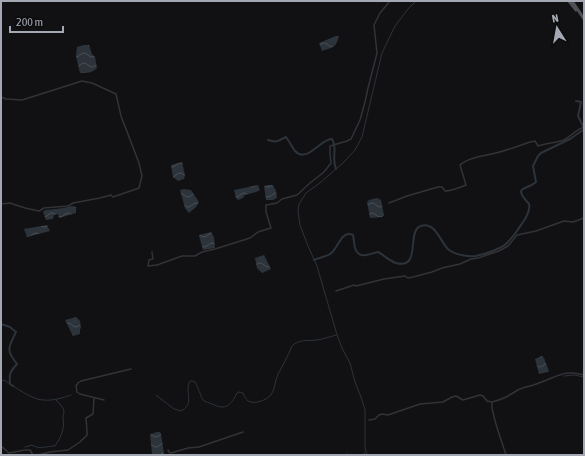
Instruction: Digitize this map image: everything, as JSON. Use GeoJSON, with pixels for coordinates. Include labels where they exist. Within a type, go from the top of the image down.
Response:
{"type":"FeatureCollection","features":[{"type":"Feature","properties":{"kind":"main road"},"geometry":{"type":"LineString","coordinates":[[570,1],[584,19]]}},
{"type":"Feature","properties":{"kind":"street"},"geometry":{"type":"LineString","coordinates":[[152,252],[153,259],[149,260],[148,266],[157,265],[182,256],[195,256],[202,252],[250,238],[258,232],[271,228],[266,212],[266,205],[277,203],[282,199],[297,195],[324,172],[331,163],[330,146],[351,139],[360,120],[377,53],[374,24],[380,13],[390,1]]}},
{"type":"Feature","properties":{"kind":"street"},"geometry":{"type":"LineString","coordinates":[[1,97],[6,99],[22,100],[82,81],[116,94],[121,116],[139,163],[142,176],[139,188],[113,197],[111,195],[73,203],[68,206],[44,208],[39,211],[10,204],[1,204]]}},
{"type":"Feature","properties":{"kind":"street"},"geometry":{"type":"LineString","coordinates":[[389,203],[406,196],[438,187],[442,187],[445,191],[448,191],[459,187],[464,187],[466,185],[460,165],[461,163],[534,141],[538,146],[560,141],[584,127]]}},
{"type":"Feature","properties":{"kind":"street"},"geometry":{"type":"LineString","coordinates":[[336,291],[354,285],[356,286],[384,279],[404,276],[408,278],[413,277],[460,264],[471,259],[499,251],[508,246],[517,235],[564,221],[573,222],[584,218]]}},
{"type":"Feature","properties":{"kind":"street"},"geometry":{"type":"LineString","coordinates":[[104,400],[78,393],[76,386],[81,381],[131,369]]}},
{"type":"Feature","properties":{"kind":"street"},"geometry":{"type":"LineString","coordinates":[[368,420],[382,414],[388,415],[420,404],[443,402],[456,396],[463,400],[480,395],[487,401],[492,402],[506,398],[519,390],[567,373],[584,375]]}},
{"type":"Feature","properties":{"kind":"street"},"geometry":{"type":"LineString","coordinates":[[38,455],[68,450],[80,442],[88,431],[86,418],[93,414],[94,398]]}},
{"type":"Feature","properties":{"kind":"street"},"geometry":{"type":"LineString","coordinates":[[492,402],[491,406],[506,455]]}},
{"type":"Feature","properties":{"kind":"street"},"geometry":{"type":"LineString","coordinates":[[168,450],[171,453],[188,448],[199,447],[243,432]]}},
{"type":"Feature","properties":{"kind":"street"},"geometry":{"type":"LineString","coordinates":[[1,446],[11,454],[30,450],[33,455]]}},
{"type":"Feature","properties":{"kind":"water"},"geometry":{"type":"Polygon","coordinates":[[[339,36],[337,43],[331,48],[322,51],[319,43],[339,36]]]}},
{"type":"Feature","properties":{"kind":"water"},"geometry":{"type":"Polygon","coordinates":[[[89,45],[92,54],[95,57],[97,68],[93,71],[80,73],[76,56],[77,47],[89,45]]]}},
{"type":"Feature","properties":{"kind":"water"},"geometry":{"type":"Polygon","coordinates":[[[182,162],[185,175],[184,179],[178,181],[173,177],[171,165],[182,162]]]}},
{"type":"Feature","properties":{"kind":"water"},"geometry":{"type":"Polygon","coordinates":[[[258,185],[260,190],[245,195],[243,198],[238,200],[236,198],[234,190],[258,185]]]}},
{"type":"Feature","properties":{"kind":"water"},"geometry":{"type":"Polygon","coordinates":[[[273,185],[276,191],[277,198],[273,200],[266,200],[264,186],[273,185]]]}},
{"type":"Feature","properties":{"kind":"water"},"geometry":{"type":"Polygon","coordinates":[[[180,190],[191,190],[199,202],[189,213],[185,208],[180,190]]]}},
{"type":"Feature","properties":{"kind":"water"},"geometry":{"type":"Polygon","coordinates":[[[377,198],[381,200],[384,215],[382,217],[370,218],[367,202],[377,198]]]}},
{"type":"Feature","properties":{"kind":"water"},"geometry":{"type":"Polygon","coordinates":[[[71,206],[76,207],[76,213],[59,218],[58,214],[54,215],[53,219],[46,220],[43,212],[45,210],[71,206]]]}},
{"type":"Feature","properties":{"kind":"water"},"geometry":{"type":"Polygon","coordinates":[[[47,225],[50,231],[27,237],[24,229],[47,225]]]}},
{"type":"Feature","properties":{"kind":"water"},"geometry":{"type":"Polygon","coordinates":[[[211,232],[214,237],[215,248],[203,250],[199,235],[211,232]]]}},
{"type":"Feature","properties":{"kind":"water"},"geometry":{"type":"Polygon","coordinates":[[[264,255],[271,269],[262,273],[257,268],[255,258],[264,255]]]}},
{"type":"Feature","properties":{"kind":"water"},"geometry":{"type":"Polygon","coordinates":[[[76,317],[80,321],[81,328],[80,334],[73,336],[65,320],[76,317]]]}},
{"type":"Feature","properties":{"kind":"water"},"geometry":{"type":"Polygon","coordinates":[[[542,356],[549,371],[539,374],[535,359],[542,356]]]}},
{"type":"Feature","properties":{"kind":"water"},"geometry":{"type":"Polygon","coordinates":[[[160,432],[161,434],[164,453],[162,455],[153,455],[152,453],[150,435],[160,432]]]}},
{"type":"Feature","properties":{"kind":"waterway"},"geometry":{"type":"LineString","coordinates":[[367,455],[365,448],[365,410],[350,363],[337,335],[317,266],[300,225],[298,211],[299,204],[306,193],[344,162],[355,150],[362,137],[382,53],[395,26],[416,1]]}},
{"type":"Feature","properties":{"kind":"waterway"},"geometry":{"type":"LineString","coordinates":[[314,260],[333,252],[343,237],[349,234],[353,235],[355,248],[359,254],[365,255],[378,252],[393,262],[404,264],[409,261],[414,234],[417,229],[426,225],[431,227],[438,234],[446,247],[452,252],[466,256],[476,256],[488,253],[501,247],[512,237],[524,221],[529,211],[529,204],[521,191],[522,189],[536,182],[533,166],[538,156],[541,153],[570,139],[583,130],[584,128],[578,116],[581,102],[576,101]]}},
{"type":"Feature","properties":{"kind":"waterway"},"geometry":{"type":"LineString","coordinates":[[268,140],[277,141],[286,137],[295,151],[300,154],[304,154],[309,153],[323,142],[332,139],[334,143],[334,161],[336,169]]}},
{"type":"Feature","properties":{"kind":"waterway"},"geometry":{"type":"LineString","coordinates":[[1,324],[10,327],[16,332],[9,348],[11,355],[17,364],[11,371],[10,375],[10,384],[13,386]]}},
{"type":"Feature","properties":{"kind":"waterway"},"geometry":{"type":"LineString","coordinates":[[156,395],[174,409],[181,411],[188,404],[188,387],[190,381],[192,381],[195,382],[203,400],[217,406],[228,406],[239,392],[243,393],[248,401],[260,401],[271,395],[278,374],[292,346],[300,341],[317,340],[336,335]]}},
{"type":"Feature","properties":{"kind":"waterway"},"geometry":{"type":"LineString","coordinates":[[564,376],[574,375],[584,377]]}},
{"type":"Feature","properties":{"kind":"waterway"},"geometry":{"type":"LineString","coordinates":[[1,381],[4,380],[34,398],[54,400],[71,395]]}},
{"type":"Feature","properties":{"kind":"waterway"},"geometry":{"type":"LineString","coordinates":[[25,447],[32,445],[40,448],[55,446],[63,429],[64,411],[56,400]]}},
{"type":"Feature","properties":{"kind":"waterway"},"geometry":{"type":"LineString","coordinates":[[342,455],[350,455]]}}]}
